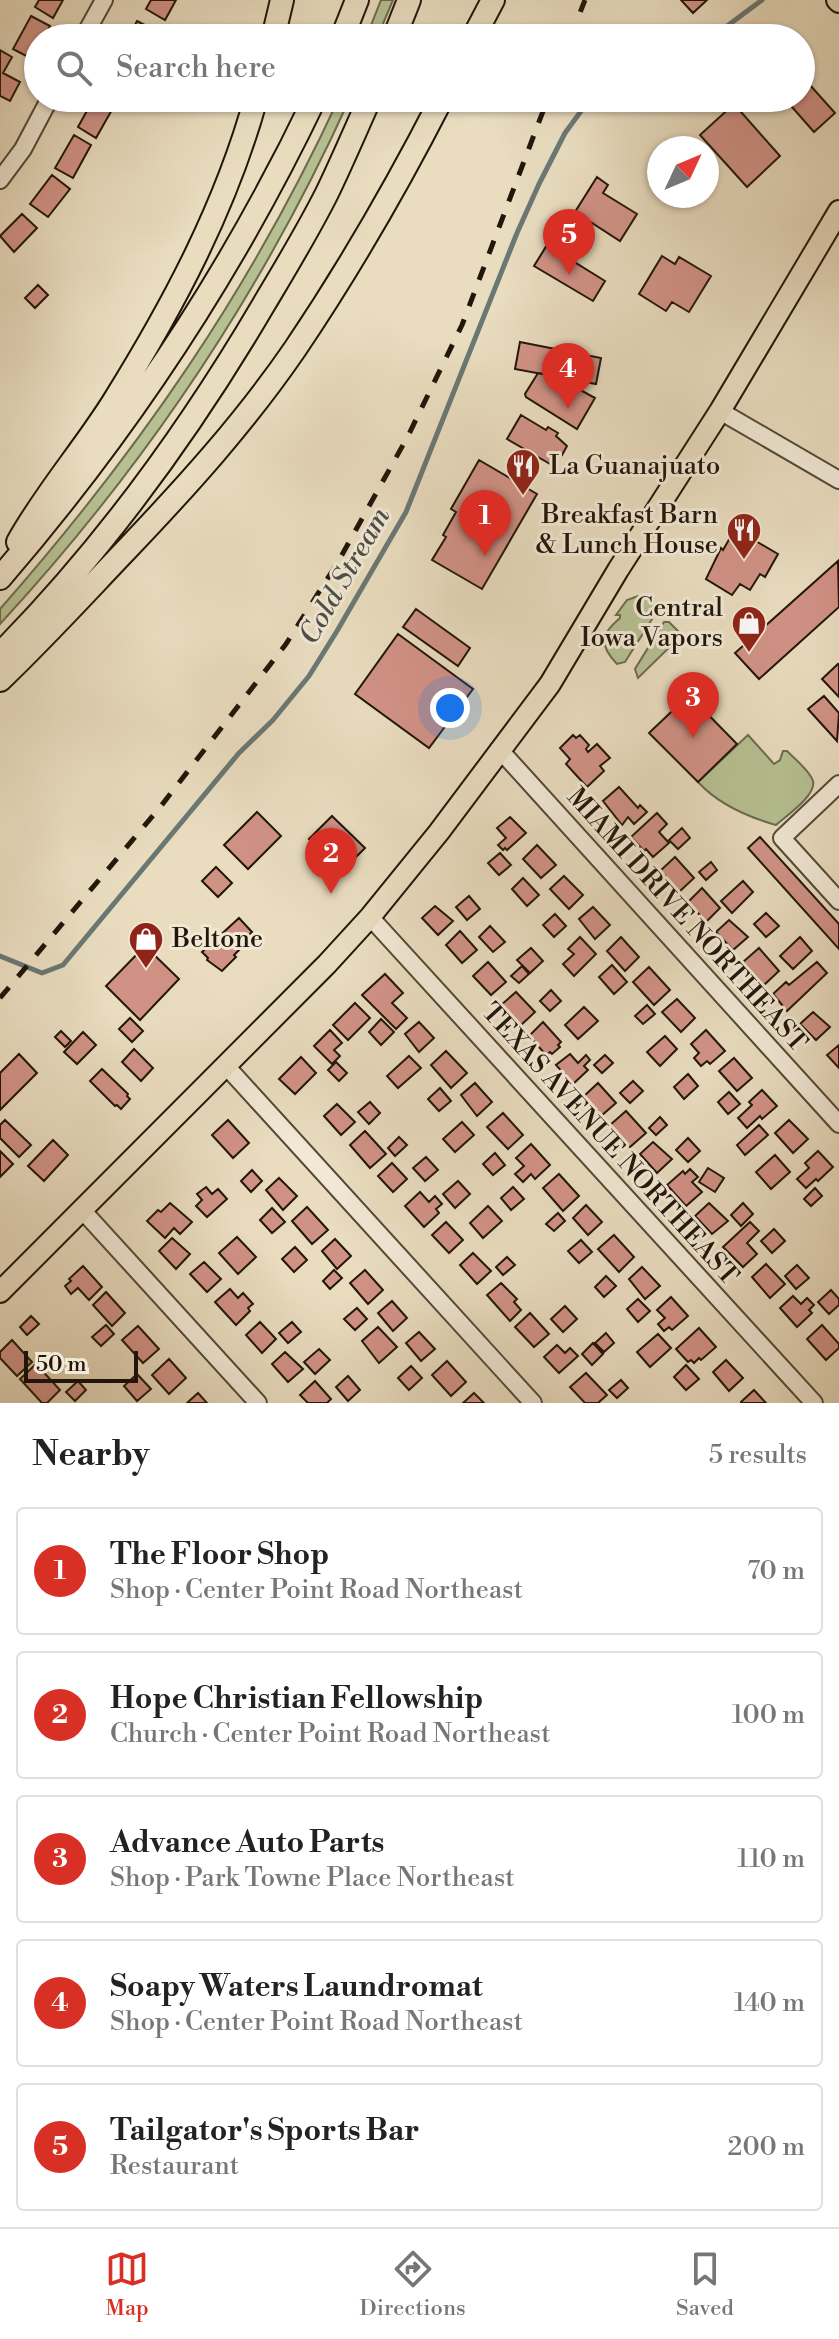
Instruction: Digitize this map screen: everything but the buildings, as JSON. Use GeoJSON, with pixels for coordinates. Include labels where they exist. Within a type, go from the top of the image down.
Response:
{"type":"FeatureCollection","features":[{"type":"Feature","properties":{"kind":"highway"},"geometry":{"type":"LineString","coordinates":[[276,24],[282,0]]}},
{"type":"Feature","properties":{"kind":"highway"},"geometry":{"type":"LineString","coordinates":[[348,24],[357,0]]}},
{"type":"Feature","properties":{"kind":"highway"},"geometry":{"type":"LineString","coordinates":[[400,24],[409,0]]}},
{"type":"Feature","properties":{"kind":"highway"},"geometry":{"type":"LineString","coordinates":[[480,24],[493,0]]}},
{"type":"Feature","properties":{"kind":"highway"},"geometry":{"type":"LineString","coordinates":[[0,576],[37,508],[112,403],[167,311],[210,228],[252,112]]}},
{"type":"Feature","properties":{"kind":"highway"},"geometry":{"type":"LineString","coordinates":[[0,576],[52,518],[115,436],[178,344],[239,243],[308,112]]}},
{"type":"Feature","properties":{"kind":"highway"},"geometry":{"type":"LineString","coordinates":[[0,654],[95,548],[224,372],[315,216],[363,112]]}},
{"type":"Feature","properties":{"kind":"highway"},"geometry":{"type":"LineString","coordinates":[[0,680],[59,622],[232,433],[294,350],[365,240],[434,112]]}},
{"type":"Feature","properties":{"kind":"main road"},"geometry":{"type":"LineString","coordinates":[[0,1292],[227,1067],[370,917],[439,832],[550,684],[618,570],[720,411],[839,211]]}},
{"type":"Feature","properties":{"kind":"street"},"geometry":{"type":"LineString","coordinates":[[91,24],[104,0]]}},
{"type":"Feature","properties":{"kind":"street"},"geometry":{"type":"LineString","coordinates":[[0,180],[23,149],[43,112]]}},
{"type":"Feature","properties":{"kind":"street"},"geometry":{"type":"LineString","coordinates":[[720,411],[839,480]]}},
{"type":"Feature","properties":{"kind":"street","name":"MIAMI DRIVE NORTHEAST"},"geometry":{"type":"LineString","coordinates":[[499,749],[839,1124]]}},
{"type":"Feature","properties":{"kind":"street"},"geometry":{"type":"LineString","coordinates":[[835,787],[782,838],[839,901]]}},
{"type":"Feature","properties":{"kind":"street","name":"TEXAS AVENUE NORTHEAST"},"geometry":{"type":"LineString","coordinates":[[370,917],[814,1403]]}},
{"type":"Feature","properties":{"kind":"street"},"geometry":{"type":"LineString","coordinates":[[227,1067],[533,1403]]}},
{"type":"Feature","properties":{"kind":"street"},"geometry":{"type":"LineString","coordinates":[[83,1211],[258,1403]]}},
{"type":"Feature","properties":{"kind":"green space"},"geometry":{"type":"Polygon","coordinates":[[[381,0],[393,0],[383,24],[372,24],[381,0]]]}},
{"type":"Feature","properties":{"kind":"green space"},"geometry":{"type":"Polygon","coordinates":[[[332,112],[343,112],[279,240],[196,375],[103,503],[0,624],[0,609],[99,489],[189,366],[230,302],[305,168],[332,112]]]}},
{"type":"Feature","properties":{"kind":"green space"},"geometry":{"type":"Polygon","coordinates":[[[638,596],[651,601],[656,613],[625,662],[617,664],[607,651],[604,640],[620,618],[616,615],[627,600],[638,596]]]}},
{"type":"Feature","properties":{"kind":"green space"},"geometry":{"type":"Polygon","coordinates":[[[664,622],[669,622],[682,635],[638,678],[635,669],[664,622]]]}},
{"type":"Feature","properties":{"kind":"green space"},"geometry":{"type":"Polygon","coordinates":[[[748,735],[774,764],[780,760],[783,751],[787,751],[806,769],[813,781],[806,799],[776,825],[734,809],[698,782],[748,735]]]}},
{"type":"Feature","properties":{"kind":"waterway","name":"Cold Stream"},"geometry":{"type":"LineString","coordinates":[[730,24],[762,0]]}},
{"type":"Feature","properties":{"kind":"waterway","name":"Cold Stream"},"geometry":{"type":"LineString","coordinates":[[0,956],[42,973],[63,965],[239,753],[273,720],[309,676],[406,512],[517,233],[565,133],[580,112]]}},
{"type":"Feature","properties":{"kind":"railway"},"geometry":{"type":"LineString","coordinates":[[576,24],[585,0]]}},
{"type":"Feature","properties":{"kind":"railway"},"geometry":{"type":"LineString","coordinates":[[0,998],[161,806],[286,644],[338,562],[408,436],[462,325],[543,112]]}},
{"type":"Feature","properties":{"kind":"place","name":"Tailgator's Sports Bar"},"geometry":{"type":"Point","coordinates":[569,275]}},
{"type":"Feature","properties":{"kind":"place","name":"Soapy Waters Laundromat"},"geometry":{"type":"Point","coordinates":[568,409]}},
{"type":"Feature","properties":{"kind":"place","name":"La Guanajuato"},"geometry":{"type":"Point","coordinates":[523,497]}},
{"type":"Feature","properties":{"kind":"place","name":"The Floor Shop"},"geometry":{"type":"Point","coordinates":[485,556]}},
{"type":"Feature","properties":{"kind":"place","name":"Breakfast Barn & Lunch House"},"geometry":{"type":"Point","coordinates":[744,561]}},
{"type":"Feature","properties":{"kind":"place","name":"Central Iowa Vapors"},"geometry":{"type":"Point","coordinates":[749,654]}},
{"type":"Feature","properties":{"kind":"place","name":"Advance Auto Parts"},"geometry":{"type":"Point","coordinates":[693,738]}},
{"type":"Feature","properties":{"kind":"place","name":"Hope Christian Fellowship"},"geometry":{"type":"Point","coordinates":[331,894]}},
{"type":"Feature","properties":{"kind":"place","name":"Beltone"},"geometry":{"type":"Point","coordinates":[146,970]}}]}
